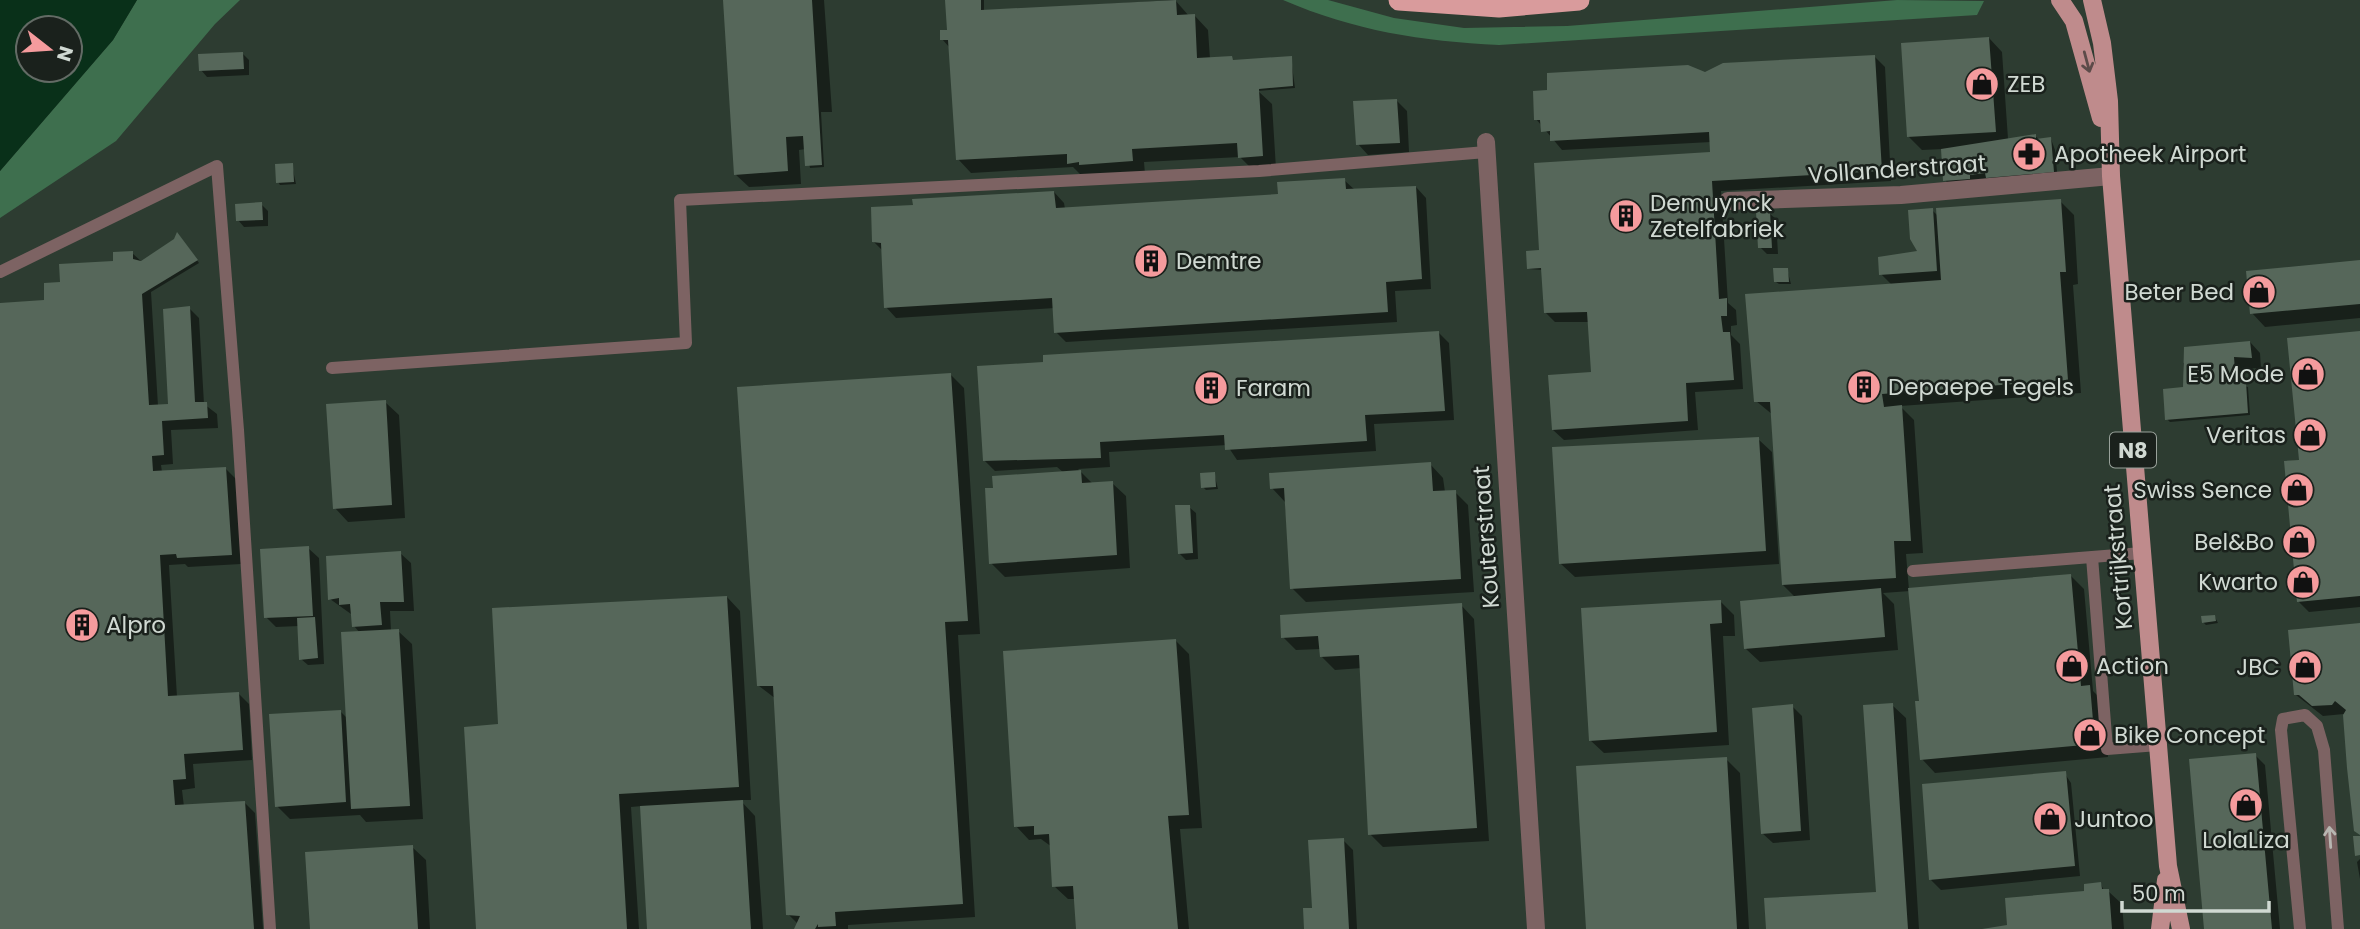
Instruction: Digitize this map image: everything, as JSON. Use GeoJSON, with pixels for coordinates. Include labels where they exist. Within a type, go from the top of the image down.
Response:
{"type":"FeatureCollection","features":[{"type":"Feature","properties":{"kind":"highway"},"geometry":{"type":"LineString","coordinates":[[1399,0],[1499,7],[1579,0]]}},
{"type":"Feature","properties":{"kind":"main road","name":"Kortrijkstraat"},"geometry":{"type":"LineString","coordinates":[[2060,0],[2074,21],[2085,53],[2110,168]]}},
{"type":"Feature","properties":{"kind":"main road","name":"Kortrijkstraat"},"geometry":{"type":"LineString","coordinates":[[2092,0],[2102,43],[2109,101],[2110,168],[2168,866],[2181,929]]}},
{"type":"Feature","properties":{"kind":"main road","name":"Kortrijkstraat"},"geometry":{"type":"LineString","coordinates":[[2160,929],[2168,866]]}},
{"type":"Feature","properties":{"kind":"street","name":"Kouterstraat"},"geometry":{"type":"LineString","coordinates":[[1486,147],[1536,929]]}},
{"type":"Feature","properties":{"kind":"street","name":"Vollanderstraat"},"geometry":{"type":"LineString","coordinates":[[1728,201],[1901,195],[2110,168]]}},
{"type":"Feature","properties":{"kind":"lane"},"geometry":{"type":"LineString","coordinates":[[332,368],[686,343],[680,200],[1259,171],[1486,147]]}},
{"type":"Feature","properties":{"kind":"lane"},"geometry":{"type":"LineString","coordinates":[[0,272],[217,166],[239,444],[270,929]]}},
{"type":"Feature","properties":{"kind":"lane"},"geometry":{"type":"LineString","coordinates":[[1913,571],[2142,553]]}},
{"type":"Feature","properties":{"kind":"lane"},"geometry":{"type":"LineString","coordinates":[[2092,557],[2108,749],[2158,745]]}},
{"type":"Feature","properties":{"kind":"lane"},"geometry":{"type":"LineString","coordinates":[[2300,929],[2281,730],[2283,719],[2305,715],[2317,726],[2323,750],[2338,929]]}},
{"type":"Feature","properties":{"kind":"shaded area"},"geometry":{"type":"Polygon","coordinates":[[[0,0],[137,0],[113,40],[84,74],[84,14],[14,14],[14,84],[75,84],[0,171],[0,0]]]}},
{"type":"Feature","properties":{"kind":"shaded area"},"geometry":{"type":"Polygon","coordinates":[[[137,0],[240,0],[215,24],[116,141],[0,218],[0,171],[75,84],[84,84],[84,74],[113,40],[137,0]]]}},
{"type":"Feature","properties":{"kind":"shaded area"},"geometry":{"type":"Polygon","coordinates":[[[1283,0],[1328,0],[1394,18],[1464,28],[1567,26],[1897,0],[1984,1],[1977,15],[1499,45],[1442,41],[1389,33],[1336,20],[1283,0]]]}},
{"type":"Feature","properties":{"kind":"building"},"geometry":{"type":"Polygon","coordinates":[[[723,0],[812,0],[822,165],[805,166],[803,136],[786,137],[788,171],[734,175],[723,0]]]}},
{"type":"Feature","properties":{"kind":"building"},"geometry":{"type":"Polygon","coordinates":[[[945,0],[981,0],[981,10],[1176,0],[1177,15],[1195,14],[1197,58],[1232,56],[1233,60],[1292,56],[1293,86],[1259,89],[1263,156],[1238,158],[1237,143],[1132,149],[1133,161],[1079,165],[1079,162],[1067,164],[1067,154],[956,160],[948,40],[940,40],[940,30],[947,30],[945,0]]]}},
{"type":"Feature","properties":{"kind":"building"},"geometry":{"type":"Polygon","coordinates":[[[1989,37],[1996,132],[1907,137],[1901,43],[1989,37]]]}},
{"type":"Feature","properties":{"kind":"building"},"geometry":{"type":"Polygon","coordinates":[[[243,52],[244,69],[199,71],[198,54],[243,52]]]}},
{"type":"Feature","properties":{"kind":"building","name":"Demuynck Zetelfabriek"},"geometry":{"type":"Polygon","coordinates":[[[1875,55],[1882,171],[1712,181],[1719,299],[1727,298],[1727,316],[1721,316],[1723,332],[1730,332],[1734,380],[1686,383],[1688,421],[1552,430],[1548,375],[1591,372],[1587,312],[1544,313],[1541,268],[1527,269],[1526,251],[1539,250],[1534,163],[1710,152],[1709,132],[1550,141],[1550,131],[1541,132],[1540,120],[1534,120],[1533,91],[1547,90],[1547,73],[1688,65],[1705,72],[1723,63],[1875,55]]]}},
{"type":"Feature","properties":{"kind":"building"},"geometry":{"type":"Polygon","coordinates":[[[1397,99],[1400,143],[1356,145],[1353,101],[1397,99]]]}},
{"type":"Feature","properties":{"kind":"building"},"geometry":{"type":"Polygon","coordinates":[[[2036,134],[2036,139],[2051,137],[2054,172],[1986,178],[1985,173],[1970,175],[1970,179],[1943,181],[1941,149],[2036,134]]]}},
{"type":"Feature","properties":{"kind":"building"},"geometry":{"type":"Polygon","coordinates":[[[293,163],[294,182],[276,183],[275,164],[293,163]]]}},
{"type":"Feature","properties":{"kind":"building","name":"Demtre"},"geometry":{"type":"Polygon","coordinates":[[[1345,178],[1346,189],[1416,186],[1422,279],[1386,282],[1388,312],[1054,333],[1052,298],[884,308],[881,243],[872,242],[871,207],[913,205],[912,199],[1054,191],[1056,208],[1278,194],[1277,182],[1345,178]]]}},
{"type":"Feature","properties":{"kind":"building","name":"Depaepe Tegels"},"geometry":{"type":"Polygon","coordinates":[[[2061,199],[2066,272],[2060,272],[2068,380],[1882,394],[1884,407],[1902,405],[1911,541],[1894,541],[1896,578],[1782,585],[1770,402],[1754,402],[1745,294],[1941,280],[1936,208],[2061,199]]]}},
{"type":"Feature","properties":{"kind":"building"},"geometry":{"type":"Polygon","coordinates":[[[262,202],[263,220],[236,221],[235,204],[262,202]]]}},
{"type":"Feature","properties":{"kind":"building"},"geometry":{"type":"Polygon","coordinates":[[[1933,208],[1937,271],[1879,275],[1878,257],[1917,251],[1910,239],[1908,210],[1933,208]]]}},
{"type":"Feature","properties":{"kind":"building"},"geometry":{"type":"Polygon","coordinates":[[[1770,211],[1772,248],[1758,248],[1756,212],[1770,211]]]}},
{"type":"Feature","properties":{"kind":"building","name":"Alpro"},"geometry":{"type":"Polygon","coordinates":[[[177,232],[198,260],[142,294],[149,405],[168,404],[163,309],[190,306],[195,402],[207,402],[208,418],[162,421],[164,455],[152,456],[153,471],[226,467],[232,555],[177,558],[176,554],[160,555],[168,696],[239,692],[243,750],[184,754],[186,779],[173,780],[175,805],[245,801],[254,929],[0,929],[0,303],[44,300],[44,283],[60,282],[59,264],[113,261],[113,252],[133,251],[133,259],[141,261],[174,239],[177,232]]]}},
{"type":"Feature","properties":{"kind":"building"},"geometry":{"type":"Polygon","coordinates":[[[2360,260],[2360,304],[2250,314],[2246,271],[2360,260]]]}},
{"type":"Feature","properties":{"kind":"building"},"geometry":{"type":"Polygon","coordinates":[[[1773,268],[1788,268],[1789,282],[1774,282],[1773,268]]]}},
{"type":"Feature","properties":{"kind":"building","name":"Faram"},"geometry":{"type":"Polygon","coordinates":[[[1439,331],[1445,411],[1365,415],[1367,441],[1225,450],[1224,435],[1100,442],[1101,458],[983,461],[977,366],[1043,362],[1043,355],[1439,331]]]}},
{"type":"Feature","properties":{"kind":"building"},"geometry":{"type":"Polygon","coordinates":[[[2360,331],[2360,596],[2297,602],[2284,461],[2299,460],[2287,338],[2360,331]]]}},
{"type":"Feature","properties":{"kind":"building"},"geometry":{"type":"Polygon","coordinates":[[[2250,341],[2252,358],[2234,357],[2236,383],[2246,382],[2248,413],[2165,420],[2163,389],[2183,387],[2184,347],[2250,341]]]}},
{"type":"Feature","properties":{"kind":"building"},"geometry":{"type":"Polygon","coordinates":[[[951,373],[968,621],[945,622],[963,904],[835,912],[836,926],[818,927],[818,924],[815,929],[794,929],[800,916],[786,915],[773,686],[757,686],[737,387],[951,373]]]}},
{"type":"Feature","properties":{"kind":"building"},"geometry":{"type":"Polygon","coordinates":[[[386,400],[392,505],[333,509],[326,404],[386,400]]]}},
{"type":"Feature","properties":{"kind":"building"},"geometry":{"type":"Polygon","coordinates":[[[1759,437],[1766,551],[1559,564],[1552,447],[1759,437]]]}},
{"type":"Feature","properties":{"kind":"building"},"geometry":{"type":"Polygon","coordinates":[[[1431,462],[1433,491],[1456,490],[1461,579],[1290,589],[1284,488],[1270,489],[1269,473],[1431,462]]]}},
{"type":"Feature","properties":{"kind":"building"},"geometry":{"type":"Polygon","coordinates":[[[1081,470],[1082,483],[1113,481],[1117,555],[989,564],[985,488],[993,488],[992,476],[1081,470]]]}},
{"type":"Feature","properties":{"kind":"building"},"geometry":{"type":"Polygon","coordinates":[[[1215,472],[1216,487],[1201,488],[1200,473],[1215,472]]]}},
{"type":"Feature","properties":{"kind":"building"},"geometry":{"type":"Polygon","coordinates":[[[1175,505],[1190,505],[1193,553],[1178,554],[1175,505]]]}},
{"type":"Feature","properties":{"kind":"building"},"geometry":{"type":"Polygon","coordinates":[[[309,546],[313,616],[264,618],[260,549],[309,546]]]}},
{"type":"Feature","properties":{"kind":"building"},"geometry":{"type":"Polygon","coordinates":[[[401,551],[404,602],[380,602],[382,625],[352,627],[350,604],[339,605],[339,598],[328,600],[326,556],[401,551]]]}},
{"type":"Feature","properties":{"kind":"building"},"geometry":{"type":"Polygon","coordinates":[[[2071,574],[2081,686],[2090,685],[2095,744],[1920,760],[1915,701],[1919,701],[1908,588],[2071,574]]]}},
{"type":"Feature","properties":{"kind":"building"},"geometry":{"type":"Polygon","coordinates":[[[1881,588],[1885,637],[1744,649],[1740,601],[1881,588]]]}},
{"type":"Feature","properties":{"kind":"building"},"geometry":{"type":"Polygon","coordinates":[[[727,596],[739,787],[619,794],[627,929],[476,929],[464,727],[498,724],[492,608],[727,596]]]}},
{"type":"Feature","properties":{"kind":"building"},"geometry":{"type":"Polygon","coordinates":[[[1721,600],[1722,623],[1710,624],[1717,732],[1589,741],[1581,608],[1721,600]]]}},
{"type":"Feature","properties":{"kind":"building"},"geometry":{"type":"Polygon","coordinates":[[[1462,603],[1477,828],[1368,835],[1359,655],[1320,657],[1318,636],[1281,638],[1280,615],[1462,603]]]}},
{"type":"Feature","properties":{"kind":"building"},"geometry":{"type":"Polygon","coordinates":[[[2215,615],[2216,621],[2202,623],[2201,616],[2215,615]]]}},
{"type":"Feature","properties":{"kind":"building"},"geometry":{"type":"Polygon","coordinates":[[[315,617],[318,658],[299,660],[297,618],[315,617]]]}},
{"type":"Feature","properties":{"kind":"building"},"geometry":{"type":"Polygon","coordinates":[[[2360,623],[2360,835],[2354,831],[2343,715],[2346,710],[2335,701],[2332,705],[2312,706],[2299,695],[2294,695],[2288,630],[2360,623]]]}},
{"type":"Feature","properties":{"kind":"building"},"geometry":{"type":"Polygon","coordinates":[[[399,629],[410,806],[351,809],[341,632],[399,629]]]}},
{"type":"Feature","properties":{"kind":"building"},"geometry":{"type":"Polygon","coordinates":[[[1176,639],[1189,815],[1168,816],[1178,929],[1076,929],[1073,886],[1052,887],[1049,834],[1034,835],[1034,826],[1014,827],[1003,651],[1176,639]]]}},
{"type":"Feature","properties":{"kind":"building"},"geometry":{"type":"Polygon","coordinates":[[[1893,703],[1908,929],[1766,929],[1764,898],[1876,892],[1863,705],[1893,703]]]}},
{"type":"Feature","properties":{"kind":"building"},"geometry":{"type":"Polygon","coordinates":[[[1793,704],[1801,831],[1761,834],[1752,708],[1793,704]]]}},
{"type":"Feature","properties":{"kind":"building"},"geometry":{"type":"Polygon","coordinates":[[[341,710],[346,802],[275,807],[269,714],[341,710]]]}},
{"type":"Feature","properties":{"kind":"building"},"geometry":{"type":"Polygon","coordinates":[[[2256,753],[2272,929],[2204,929],[2189,759],[2256,753]]]}},
{"type":"Feature","properties":{"kind":"building"},"geometry":{"type":"Polygon","coordinates":[[[1727,757],[1737,929],[1586,929],[1576,766],[1727,757]]]}},
{"type":"Feature","properties":{"kind":"building"},"geometry":{"type":"Polygon","coordinates":[[[2066,771],[2075,866],[1929,880],[1922,784],[2066,771]]]}},
{"type":"Feature","properties":{"kind":"building"},"geometry":{"type":"Polygon","coordinates":[[[743,800],[751,929],[647,929],[640,806],[743,800]]]}},
{"type":"Feature","properties":{"kind":"building"},"geometry":{"type":"Polygon","coordinates":[[[2353,836],[2360,836],[2360,855],[2355,856],[2353,836]]]}},
{"type":"Feature","properties":{"kind":"building"},"geometry":{"type":"Polygon","coordinates":[[[1344,838],[1349,929],[1304,929],[1303,908],[1312,908],[1308,840],[1344,838]]]}},
{"type":"Feature","properties":{"kind":"building"},"geometry":{"type":"Polygon","coordinates":[[[413,845],[418,929],[310,929],[305,852],[413,845]]]}},
{"type":"Feature","properties":{"kind":"building"},"geometry":{"type":"Polygon","coordinates":[[[2101,882],[2102,889],[2109,889],[2112,929],[1982,929],[2007,925],[2005,898],[2084,891],[2084,884],[2101,882]]]}},
{"type":"Feature","properties":{"kind":"place","name":"ZEB"},"geometry":{"type":"Point","coordinates":[1982,84]}},
{"type":"Feature","properties":{"kind":"place","name":"Apotheek Airport"},"geometry":{"type":"Point","coordinates":[2029,154]}},
{"type":"Feature","properties":{"kind":"place","name":"Demuynck Zetelfabriek"},"geometry":{"type":"Point","coordinates":[1626,216]}},
{"type":"Feature","properties":{"kind":"place","name":"Demtre"},"geometry":{"type":"Point","coordinates":[1151,261]}},
{"type":"Feature","properties":{"kind":"place","name":"Beter Bed"},"geometry":{"type":"Point","coordinates":[2259,292]}},
{"type":"Feature","properties":{"kind":"place","name":"E5 Mode"},"geometry":{"type":"Point","coordinates":[2308,374]}},
{"type":"Feature","properties":{"kind":"place","name":"Depaepe Tegels"},"geometry":{"type":"Point","coordinates":[1864,387]}},
{"type":"Feature","properties":{"kind":"place","name":"Faram"},"geometry":{"type":"Point","coordinates":[1211,388]}},
{"type":"Feature","properties":{"kind":"place","name":"Veritas"},"geometry":{"type":"Point","coordinates":[2310,435]}},
{"type":"Feature","properties":{"kind":"place","name":"Swiss Sence"},"geometry":{"type":"Point","coordinates":[2297,490]}},
{"type":"Feature","properties":{"kind":"place","name":"Bel&Bo"},"geometry":{"type":"Point","coordinates":[2299,542]}},
{"type":"Feature","properties":{"kind":"place","name":"Kwarto"},"geometry":{"type":"Point","coordinates":[2303,582]}},
{"type":"Feature","properties":{"kind":"place","name":"Alpro"},"geometry":{"type":"Point","coordinates":[82,625]}},
{"type":"Feature","properties":{"kind":"place","name":"Action"},"geometry":{"type":"Point","coordinates":[2072,666]}},
{"type":"Feature","properties":{"kind":"place","name":"JBC"},"geometry":{"type":"Point","coordinates":[2305,667]}},
{"type":"Feature","properties":{"kind":"place","name":"Bike Concept"},"geometry":{"type":"Point","coordinates":[2090,735]}},
{"type":"Feature","properties":{"kind":"place","name":"LolaLiza"},"geometry":{"type":"Point","coordinates":[2246,805]}},
{"type":"Feature","properties":{"kind":"place","name":"Juntoo"},"geometry":{"type":"Point","coordinates":[2050,819]}}]}
